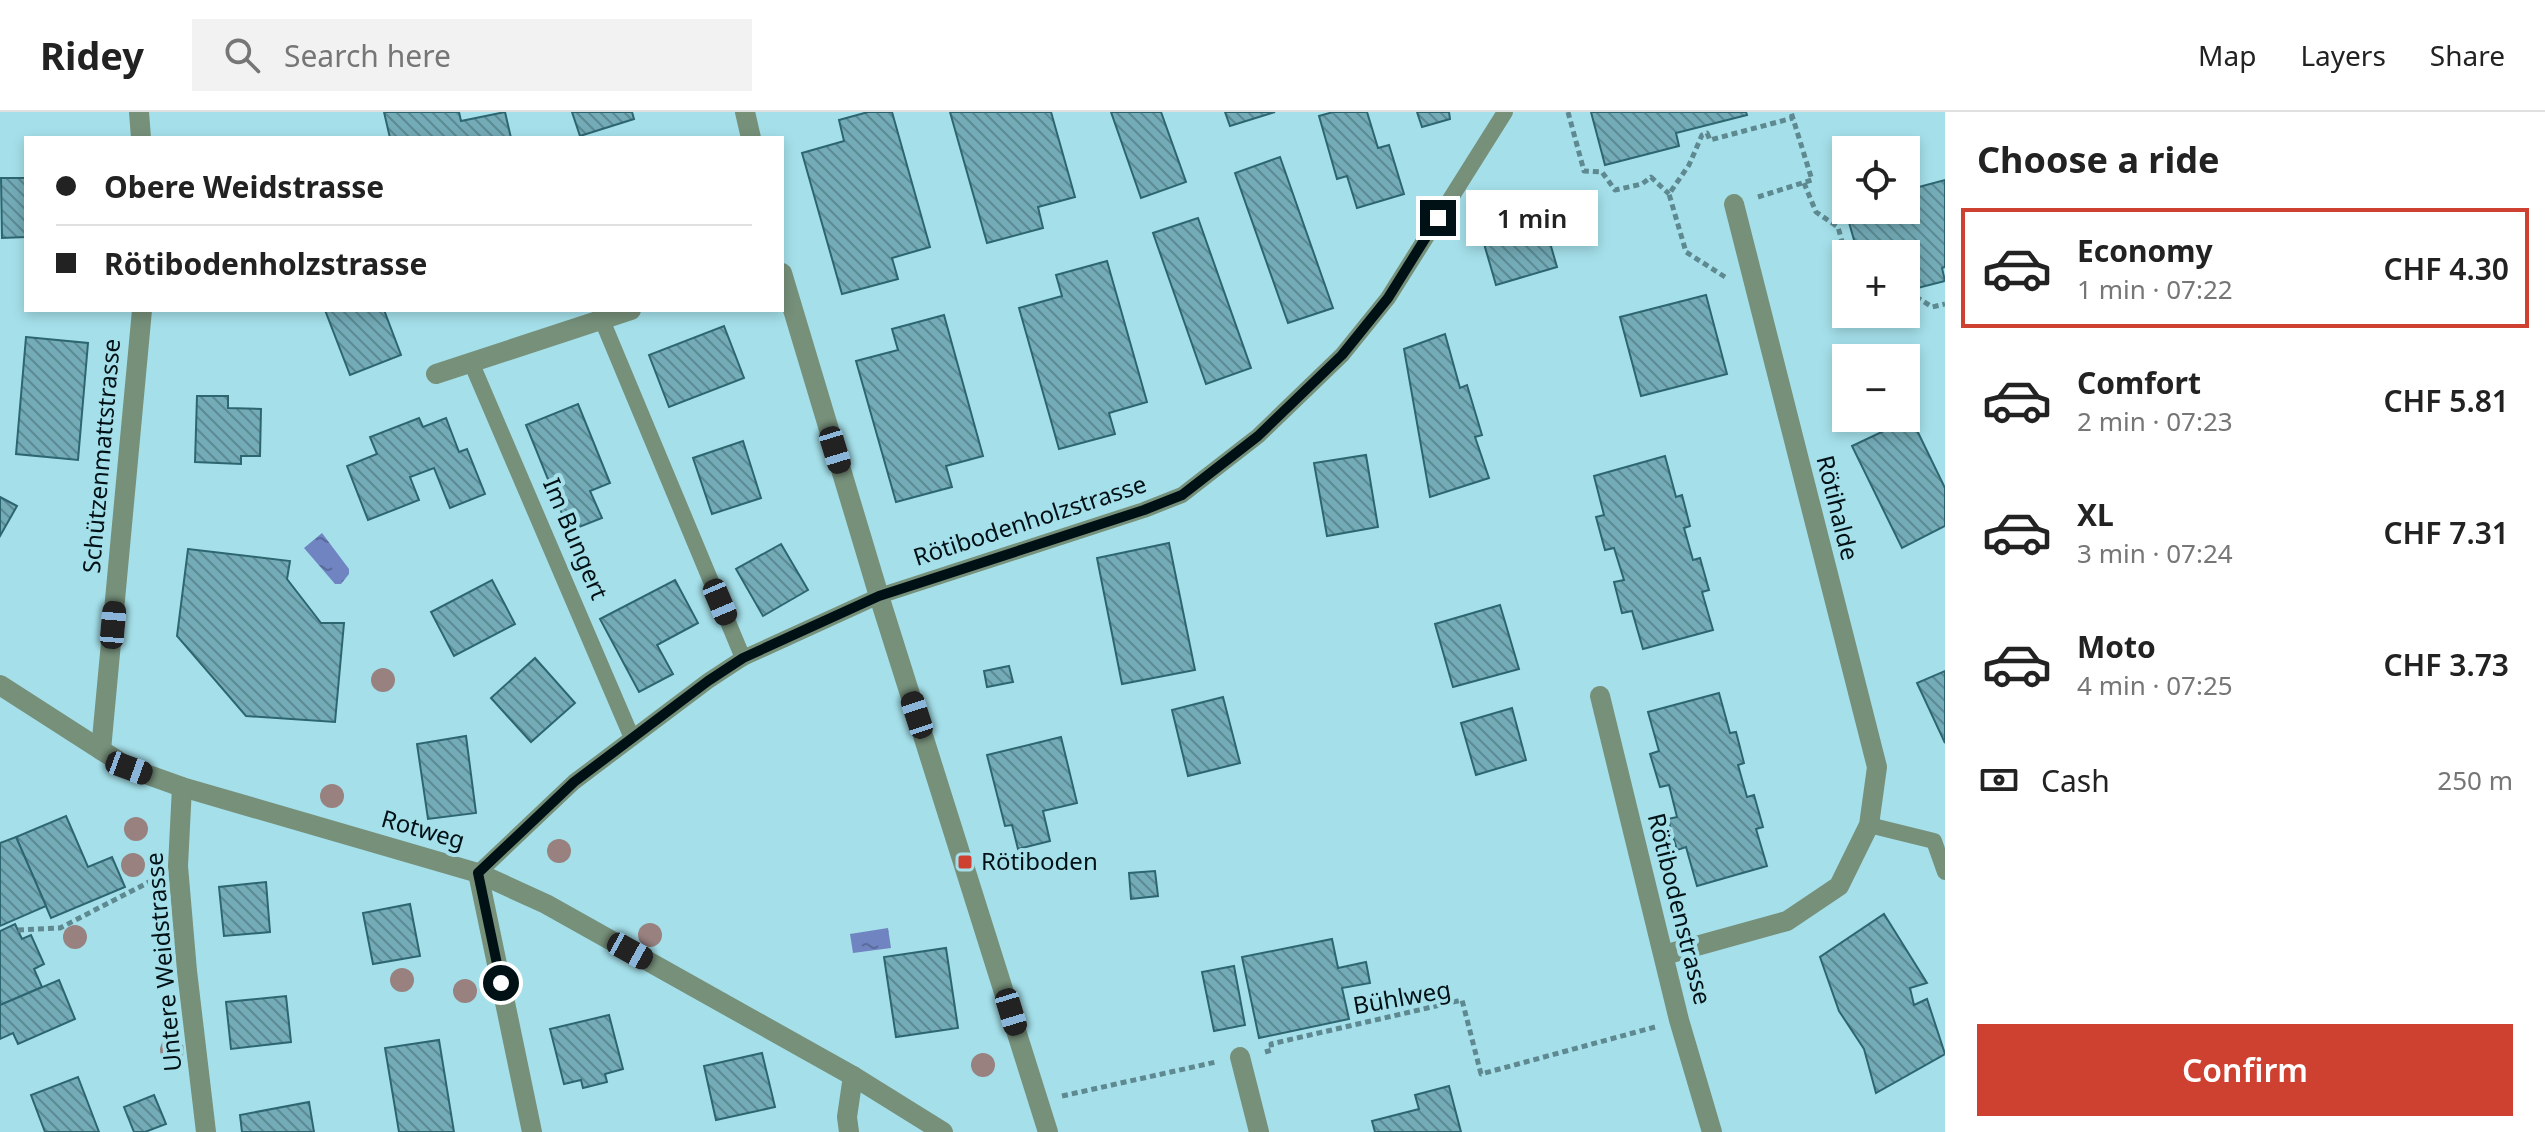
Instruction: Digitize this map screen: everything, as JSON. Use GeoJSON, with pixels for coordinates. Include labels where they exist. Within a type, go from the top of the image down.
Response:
{"type":"FeatureCollection","features":[{"type":"Feature","properties":{"kind":"street"},"geometry":{"type":"LineString","coordinates":[[139,112],[141,136]]}},
{"type":"Feature","properties":{"kind":"street"},"geometry":{"type":"LineString","coordinates":[[745,112],[751,136]]}},
{"type":"Feature","properties":{"kind":"street","name":"Rötihalde"},"geometry":{"type":"LineString","coordinates":[[1664,955],[1787,921],[1839,886],[1869,825],[1877,767],[1734,204]]}},
{"type":"Feature","properties":{"kind":"street"},"geometry":{"type":"LineString","coordinates":[[784,280],[879,596],[1048,1132]]}},
{"type":"Feature","properties":{"kind":"street","name":"Schützenmattstrasse"},"geometry":{"type":"LineString","coordinates":[[101,750],[142,312]]}},
{"type":"Feature","properties":{"kind":"street"},"geometry":{"type":"LineString","coordinates":[[436,374],[625,312]]}},
{"type":"Feature","properties":{"kind":"street","name":"Rotweg"},"geometry":{"type":"LineString","coordinates":[[0,685],[129,768],[182,787],[478,873],[546,904],[853,1076],[943,1132]]}},
{"type":"Feature","properties":{"kind":"street","name":"Rötibodenstrasse"},"geometry":{"type":"LineString","coordinates":[[1600,696],[1679,1020],[1712,1132]]}},
{"type":"Feature","properties":{"kind":"street","name":"Untere Weidstrasse"},"geometry":{"type":"LineString","coordinates":[[182,787],[178,866],[206,1132]]}},
{"type":"Feature","properties":{"kind":"street"},"geometry":{"type":"LineString","coordinates":[[478,873],[532,1132]]}},
{"type":"Feature","properties":{"kind":"street"},"geometry":{"type":"LineString","coordinates":[[1240,1057],[1259,1132]]}},
{"type":"Feature","properties":{"kind":"street"},"geometry":{"type":"LineString","coordinates":[[849,1132],[847,1117],[853,1076]]}},
{"type":"Feature","properties":{"kind":"lane","name":"Rötibodenholzstrasse"},"geometry":{"type":"LineString","coordinates":[[478,873],[574,782],[743,658],[879,596],[1182,495],[1258,436],[1342,355],[1388,298],[1505,112]]}},
{"type":"Feature","properties":{"kind":"lane"},"geometry":{"type":"LineString","coordinates":[[602,320],[743,658]]}},
{"type":"Feature","properties":{"kind":"lane","name":"Im Bungert"},"geometry":{"type":"LineString","coordinates":[[471,362],[632,738]]}},
{"type":"Feature","properties":{"kind":"lane"},"geometry":{"type":"LineString","coordinates":[[1869,825],[1934,841],[1945,872]]}},
{"type":"Feature","properties":{"kind":"path"},"geometry":{"type":"LineString","coordinates":[[1568,112],[1584,171],[1602,172],[1615,190],[1642,184],[1651,177],[1669,194]]}},
{"type":"Feature","properties":{"kind":"path"},"geometry":{"type":"LineString","coordinates":[[1734,204],[1812,180],[1791,112]]}},
{"type":"Feature","properties":{"kind":"path"},"geometry":{"type":"LineString","coordinates":[[1804,183],[1816,212],[1838,227],[1842,240]]}},
{"type":"Feature","properties":{"kind":"path"},"geometry":{"type":"LineString","coordinates":[[1920,299],[1932,307],[1945,304]]}},
{"type":"Feature","properties":{"kind":"path"},"geometry":{"type":"LineString","coordinates":[[18,930],[60,928],[178,866]]}},
{"type":"Feature","properties":{"kind":"path","name":"Bühlweg"},"geometry":{"type":"LineString","coordinates":[[1272,1050],[1271,1044],[1462,1000],[1481,1074],[1679,1020]]}},
{"type":"Feature","properties":{"kind":"path"},"geometry":{"type":"LineString","coordinates":[[1076,1093],[1240,1057]]}},
{"type":"Feature","properties":{"kind":"water"},"geometry":{"type":"Polygon","coordinates":[[[322,533],[349,569],[341,584],[335,584],[304,548],[322,533]]]}},
{"type":"Feature","properties":{"kind":"water"},"geometry":{"type":"Polygon","coordinates":[[[888,928],[891,948],[853,953],[850,934],[888,928]]]}},
{"type":"Feature","properties":{"kind":"building"},"geometry":{"type":"Polygon","coordinates":[[[384,112],[459,112],[461,121],[505,112],[511,136],[390,136],[384,112]]]}},
{"type":"Feature","properties":{"kind":"building"},"geometry":{"type":"Polygon","coordinates":[[[572,112],[632,112],[634,119],[580,136],[572,112]]]}},
{"type":"Feature","properties":{"kind":"building"},"geometry":{"type":"Polygon","coordinates":[[[868,112],[892,112],[930,247],[892,258],[898,279],[842,294],[802,153],[844,141],[839,120],[868,112]]]}},
{"type":"Feature","properties":{"kind":"building"},"geometry":{"type":"Polygon","coordinates":[[[950,112],[1051,112],[1075,197],[1038,207],[1043,228],[987,243],[950,112]]]}},
{"type":"Feature","properties":{"kind":"building"},"geometry":{"type":"Polygon","coordinates":[[[1111,112],[1161,112],[1186,182],[1141,198],[1111,112]]]}},
{"type":"Feature","properties":{"kind":"building"},"geometry":{"type":"Polygon","coordinates":[[[1225,112],[1275,112],[1230,126],[1225,112]]]}},
{"type":"Feature","properties":{"kind":"building"},"geometry":{"type":"Polygon","coordinates":[[[1333,112],[1367,112],[1378,148],[1389,145],[1404,194],[1357,208],[1347,176],[1337,179],[1319,116],[1333,112]]]}},
{"type":"Feature","properties":{"kind":"building"},"geometry":{"type":"Polygon","coordinates":[[[1417,112],[1449,112],[1450,119],[1422,127],[1417,112]]]}},
{"type":"Feature","properties":{"kind":"building"},"geometry":{"type":"Polygon","coordinates":[[[1591,112],[1746,112],[1747,115],[1676,133],[1679,146],[1605,165],[1591,112]]]}},
{"type":"Feature","properties":{"kind":"building"},"geometry":{"type":"Polygon","coordinates":[[[1280,157],[1333,308],[1288,323],[1235,173],[1280,157]]]}},
{"type":"Feature","properties":{"kind":"building"},"geometry":{"type":"Polygon","coordinates":[[[1,178],[24,178],[24,237],[2,238],[1,178]]]}},
{"type":"Feature","properties":{"kind":"building"},"geometry":{"type":"Polygon","coordinates":[[[1945,180],[1945,267],[1942,268],[1945,281],[1920,287],[1920,240],[1854,240],[1849,224],[1920,224],[1920,187],[1945,180]]]}},
{"type":"Feature","properties":{"kind":"building"},"geometry":{"type":"Polygon","coordinates":[[[1539,205],[1557,267],[1496,285],[1478,223],[1539,205]]]}},
{"type":"Feature","properties":{"kind":"building"},"geometry":{"type":"Polygon","coordinates":[[[1198,218],[1251,368],[1206,384],[1153,233],[1198,218]]]}},
{"type":"Feature","properties":{"kind":"building"},"geometry":{"type":"Polygon","coordinates":[[[1107,261],[1147,402],[1109,413],[1115,434],[1059,449],[1019,308],[1062,296],[1056,275],[1107,261]]]}},
{"type":"Feature","properties":{"kind":"building"},"geometry":{"type":"Polygon","coordinates":[[[1706,295],[1727,374],[1641,396],[1620,317],[1706,295]]]}},
{"type":"Feature","properties":{"kind":"building"},"geometry":{"type":"Polygon","coordinates":[[[326,312],[385,312],[401,355],[350,375],[326,312]]]}},
{"type":"Feature","properties":{"kind":"building"},"geometry":{"type":"Polygon","coordinates":[[[944,315],[983,456],[946,466],[952,487],[896,502],[856,361],[898,350],[892,329],[944,315]]]}},
{"type":"Feature","properties":{"kind":"building"},"geometry":{"type":"Polygon","coordinates":[[[724,326],[744,378],[669,407],[649,355],[724,326]]]}},
{"type":"Feature","properties":{"kind":"building"},"geometry":{"type":"Polygon","coordinates":[[[1445,334],[1460,388],[1467,385],[1482,435],[1475,437],[1489,478],[1430,497],[1404,349],[1445,334]]]}},
{"type":"Feature","properties":{"kind":"building"},"geometry":{"type":"Polygon","coordinates":[[[26,337],[88,343],[78,460],[16,454],[26,337]]]}},
{"type":"Feature","properties":{"kind":"building"},"geometry":{"type":"Polygon","coordinates":[[[197,396],[228,396],[228,408],[261,409],[260,456],[241,456],[241,464],[195,462],[197,396]]]}},
{"type":"Feature","properties":{"kind":"building"},"geometry":{"type":"Polygon","coordinates":[[[578,404],[610,483],[590,491],[602,518],[569,531],[526,425],[578,404]]]}},
{"type":"Feature","properties":{"kind":"building"},"geometry":{"type":"Polygon","coordinates":[[[419,418],[423,427],[446,418],[459,452],[467,449],[485,494],[450,508],[434,468],[410,477],[419,500],[368,520],[347,466],[377,454],[370,437],[419,418]]]}},
{"type":"Feature","properties":{"kind":"building"},"geometry":{"type":"Polygon","coordinates":[[[1882,432],[1918,432],[1945,488],[1945,526],[1902,548],[1852,446],[1882,432]]]}},
{"type":"Feature","properties":{"kind":"building"},"geometry":{"type":"Polygon","coordinates":[[[743,441],[761,498],[712,514],[693,458],[743,441]]]}},
{"type":"Feature","properties":{"kind":"building"},"geometry":{"type":"Polygon","coordinates":[[[1366,455],[1378,527],[1327,536],[1314,463],[1366,455]]]}},
{"type":"Feature","properties":{"kind":"building"},"geometry":{"type":"Polygon","coordinates":[[[1665,456],[1676,497],[1682,495],[1690,526],[1684,528],[1693,560],[1700,558],[1709,590],[1702,592],[1713,630],[1643,649],[1632,611],[1622,613],[1614,582],[1624,580],[1614,548],[1605,550],[1596,517],[1604,515],[1594,476],[1665,456]]]}},
{"type":"Feature","properties":{"kind":"building"},"geometry":{"type":"Polygon","coordinates":[[[0,497],[17,506],[0,536],[0,497]]]}},
{"type":"Feature","properties":{"kind":"building"},"geometry":{"type":"Polygon","coordinates":[[[1169,543],[1195,670],[1122,684],[1097,558],[1169,543]]]}},
{"type":"Feature","properties":{"kind":"building"},"geometry":{"type":"Polygon","coordinates":[[[781,544],[808,590],[763,616],[736,569],[781,544]]]}},
{"type":"Feature","properties":{"kind":"building"},"geometry":{"type":"Polygon","coordinates":[[[188,549],[290,561],[287,579],[321,623],[344,623],[335,722],[246,716],[177,636],[188,549]]]}},
{"type":"Feature","properties":{"kind":"building"},"geometry":{"type":"Polygon","coordinates":[[[492,580],[515,624],[454,656],[431,612],[492,580]]]}},
{"type":"Feature","properties":{"kind":"building"},"geometry":{"type":"Polygon","coordinates":[[[675,580],[698,623],[657,645],[673,674],[639,692],[600,619],[675,580]]]}},
{"type":"Feature","properties":{"kind":"building"},"geometry":{"type":"Polygon","coordinates":[[[1500,605],[1519,669],[1453,687],[1435,624],[1500,605]]]}},
{"type":"Feature","properties":{"kind":"building"},"geometry":{"type":"Polygon","coordinates":[[[535,658],[575,703],[531,742],[491,698],[535,658]]]}},
{"type":"Feature","properties":{"kind":"building"},"geometry":{"type":"Polygon","coordinates":[[[1009,666],[1013,682],[987,687],[984,671],[1009,666]]]}},
{"type":"Feature","properties":{"kind":"building"},"geometry":{"type":"Polygon","coordinates":[[[1945,671],[1945,743],[1917,683],[1945,671]]]}},
{"type":"Feature","properties":{"kind":"building"},"geometry":{"type":"Polygon","coordinates":[[[1719,693],[1730,733],[1736,732],[1744,763],[1738,765],[1747,797],[1754,795],[1763,827],[1756,829],[1767,866],[1697,886],[1686,847],[1677,850],[1668,819],[1677,817],[1669,785],[1660,787],[1650,754],[1659,751],[1648,712],[1719,693]]]}},
{"type":"Feature","properties":{"kind":"building"},"geometry":{"type":"Polygon","coordinates":[[[1223,697],[1240,763],[1188,776],[1172,710],[1223,697]]]}},
{"type":"Feature","properties":{"kind":"building"},"geometry":{"type":"Polygon","coordinates":[[[1512,708],[1526,760],[1476,775],[1461,723],[1512,708]]]}},
{"type":"Feature","properties":{"kind":"building"},"geometry":{"type":"Polygon","coordinates":[[[466,736],[476,813],[428,819],[417,744],[466,736]]]}},
{"type":"Feature","properties":{"kind":"building"},"geometry":{"type":"Polygon","coordinates":[[[1061,737],[1077,803],[1043,811],[1050,841],[1018,849],[1012,825],[1005,826],[987,755],[1061,737]]]}},
{"type":"Feature","properties":{"kind":"building"},"geometry":{"type":"Polygon","coordinates":[[[66,816],[88,867],[112,857],[125,887],[51,918],[16,837],[66,816]]]}},
{"type":"Feature","properties":{"kind":"building"},"geometry":{"type":"Polygon","coordinates":[[[16,837],[46,906],[0,926],[0,843],[16,837]]]}},
{"type":"Feature","properties":{"kind":"building"},"geometry":{"type":"Polygon","coordinates":[[[1155,871],[1158,896],[1131,899],[1129,873],[1155,871]]]}},
{"type":"Feature","properties":{"kind":"building"},"geometry":{"type":"Polygon","coordinates":[[[266,882],[270,932],[224,936],[219,887],[266,882]]]}},
{"type":"Feature","properties":{"kind":"building"},"geometry":{"type":"Polygon","coordinates":[[[410,904],[420,956],[373,964],[363,913],[410,904]]]}},
{"type":"Feature","properties":{"kind":"building"},"geometry":{"type":"Polygon","coordinates":[[[1884,914],[1927,983],[1910,988],[1914,1005],[1927,999],[1945,1054],[1876,1093],[1864,1049],[1839,1011],[1820,957],[1884,914]]]}},
{"type":"Feature","properties":{"kind":"building"},"geometry":{"type":"Polygon","coordinates":[[[15,924],[22,939],[31,935],[44,964],[34,969],[42,987],[0,1005],[0,931],[15,924]]]}},
{"type":"Feature","properties":{"kind":"building"},"geometry":{"type":"Polygon","coordinates":[[[1332,939],[1338,968],[1366,962],[1370,983],[1342,988],[1349,1019],[1259,1038],[1242,957],[1332,939]]]}},
{"type":"Feature","properties":{"kind":"building"},"geometry":{"type":"Polygon","coordinates":[[[946,948],[958,1028],[896,1037],[884,957],[946,948]]]}},
{"type":"Feature","properties":{"kind":"building"},"geometry":{"type":"Polygon","coordinates":[[[1234,966],[1245,1025],[1214,1031],[1202,972],[1234,966]]]}},
{"type":"Feature","properties":{"kind":"building"},"geometry":{"type":"Polygon","coordinates":[[[59,980],[75,1019],[18,1044],[13,1033],[0,1039],[0,1005],[59,980]]]}},
{"type":"Feature","properties":{"kind":"building"},"geometry":{"type":"Polygon","coordinates":[[[286,996],[291,1042],[231,1049],[226,1002],[286,996]]]}},
{"type":"Feature","properties":{"kind":"building"},"geometry":{"type":"Polygon","coordinates":[[[609,1015],[623,1069],[605,1074],[607,1082],[583,1088],[581,1080],[564,1084],[550,1029],[609,1015]]]}},
{"type":"Feature","properties":{"kind":"building"},"geometry":{"type":"Polygon","coordinates":[[[439,1040],[454,1132],[399,1132],[385,1048],[439,1040]]]}},
{"type":"Feature","properties":{"kind":"building"},"geometry":{"type":"Polygon","coordinates":[[[762,1053],[775,1107],[716,1120],[704,1066],[762,1053]]]}},
{"type":"Feature","properties":{"kind":"building"},"geometry":{"type":"Polygon","coordinates":[[[78,1077],[99,1132],[45,1132],[31,1095],[78,1077]]]}},
{"type":"Feature","properties":{"kind":"building"},"geometry":{"type":"Polygon","coordinates":[[[1449,1086],[1461,1132],[1375,1132],[1372,1121],[1419,1109],[1415,1095],[1449,1086]]]}},
{"type":"Feature","properties":{"kind":"building"},"geometry":{"type":"Polygon","coordinates":[[[154,1095],[166,1124],[145,1132],[134,1132],[124,1107],[154,1095]]]}},
{"type":"Feature","properties":{"kind":"building"},"geometry":{"type":"Polygon","coordinates":[[[309,1102],[314,1132],[242,1132],[240,1115],[309,1102]]]}},
{"type":"Feature","properties":{"kind":"place","name":"Rötiboden"},"geometry":{"type":"Point","coordinates":[965,862]}},
{"type":"Feature","properties":{"kind":"route"},"geometry":{"type":"LineString","coordinates":[[501,983],[478,873],[574,782],[743,658],[879,596],[1182,495],[1258,436],[1342,355],[1388,298],[1438,218]]}}]}
